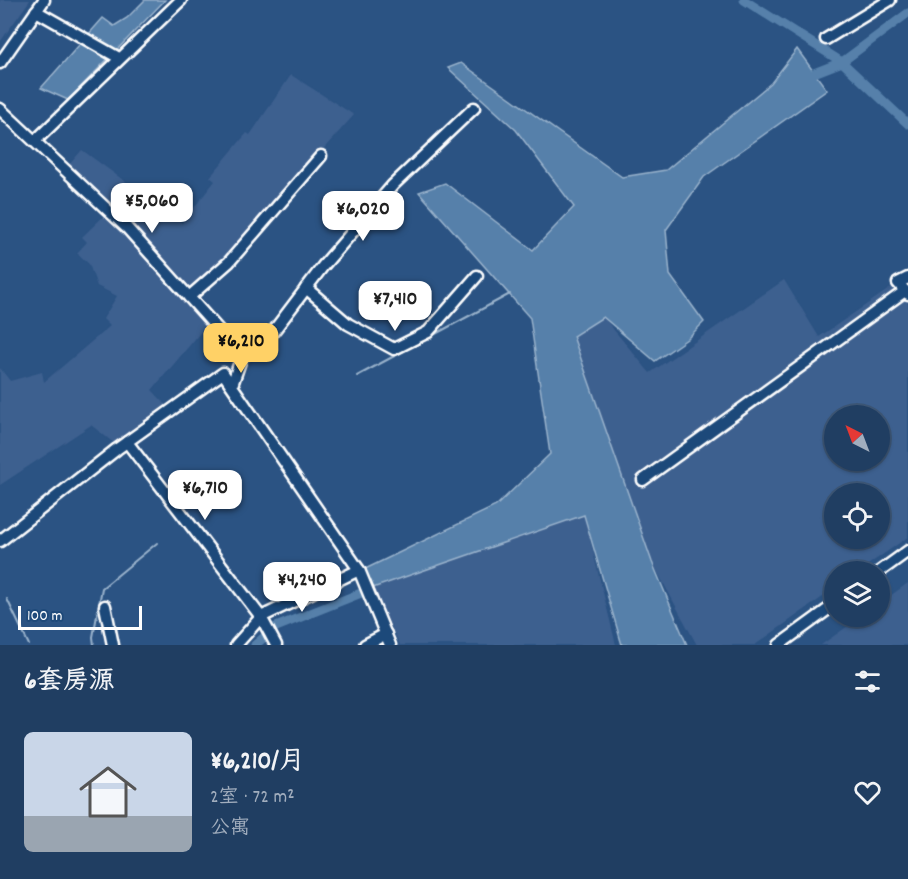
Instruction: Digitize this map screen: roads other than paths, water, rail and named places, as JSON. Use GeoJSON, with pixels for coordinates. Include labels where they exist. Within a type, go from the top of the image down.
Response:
{"type":"FeatureCollection","features":[{"type":"Feature","properties":{"kind":"street"},"geometry":{"type":"LineString","coordinates":[[0,63],[44,0]]}},
{"type":"Feature","properties":{"kind":"street"},"geometry":{"type":"LineString","coordinates":[[35,141],[181,0]]}},
{"type":"Feature","properties":{"kind":"street"},"geometry":{"type":"LineString","coordinates":[[826,39],[890,0]]}},
{"type":"Feature","properties":{"kind":"street"},"geometry":{"type":"LineString","coordinates":[[36,11],[119,58]]}},
{"type":"Feature","properties":{"kind":"street"},"geometry":{"type":"LineString","coordinates":[[232,386],[242,356],[262,345],[306,288],[393,185],[474,108]]}},
{"type":"Feature","properties":{"kind":"street"},"geometry":{"type":"LineString","coordinates":[[0,109],[127,228],[242,356]]}},
{"type":"Feature","properties":{"kind":"street"},"geometry":{"type":"LineString","coordinates":[[189,297],[229,262],[321,156]]}},
{"type":"Feature","properties":{"kind":"street"},"geometry":{"type":"LineString","coordinates":[[306,288],[348,324],[394,349],[428,332],[477,276]]}},
{"type":"Feature","properties":{"kind":"street"},"geometry":{"type":"LineString","coordinates":[[643,480],[907,293],[898,283],[908,278]]}},
{"type":"Feature","properties":{"kind":"street"},"geometry":{"type":"LineString","coordinates":[[0,541],[127,442],[223,374],[359,570],[390,645]]}},
{"type":"Feature","properties":{"kind":"street"},"geometry":{"type":"LineString","coordinates":[[127,442],[261,617],[276,645]]}},
{"type":"Feature","properties":{"kind":"street"},"geometry":{"type":"LineString","coordinates":[[890,564],[908,551]]}},
{"type":"Feature","properties":{"kind":"street"},"geometry":{"type":"LineString","coordinates":[[236,645],[261,617],[359,570]]}},
{"type":"Feature","properties":{"kind":"street"},"geometry":{"type":"LineString","coordinates":[[105,606],[113,645]]}},
{"type":"Feature","properties":{"kind":"street"},"geometry":{"type":"LineString","coordinates":[[779,645],[824,612]]}},
{"type":"Feature","properties":{"kind":"street"},"geometry":{"type":"LineString","coordinates":[[364,645],[386,633]]}},
{"type":"Feature","properties":{"kind":"waterway"},"geometry":{"type":"LineString","coordinates":[[744,0],[842,62],[908,124]]}},
{"type":"Feature","properties":{"kind":"waterway"},"geometry":{"type":"LineString","coordinates":[[814,73],[842,62],[908,13]]}},
{"type":"Feature","properties":{"kind":"waterway"},"geometry":{"type":"LineString","coordinates":[[357,376],[510,294]]}},
{"type":"Feature","properties":{"kind":"waterway"},"geometry":{"type":"LineString","coordinates":[[94,645],[93,637],[102,588],[157,543]]}},
{"type":"Feature","properties":{"kind":"waterway"},"geometry":{"type":"LineString","coordinates":[[255,645],[276,627],[361,593]]}},
{"type":"Feature","properties":{"kind":"waterway"},"geometry":{"type":"LineString","coordinates":[[7,599],[29,645]]}}]}
